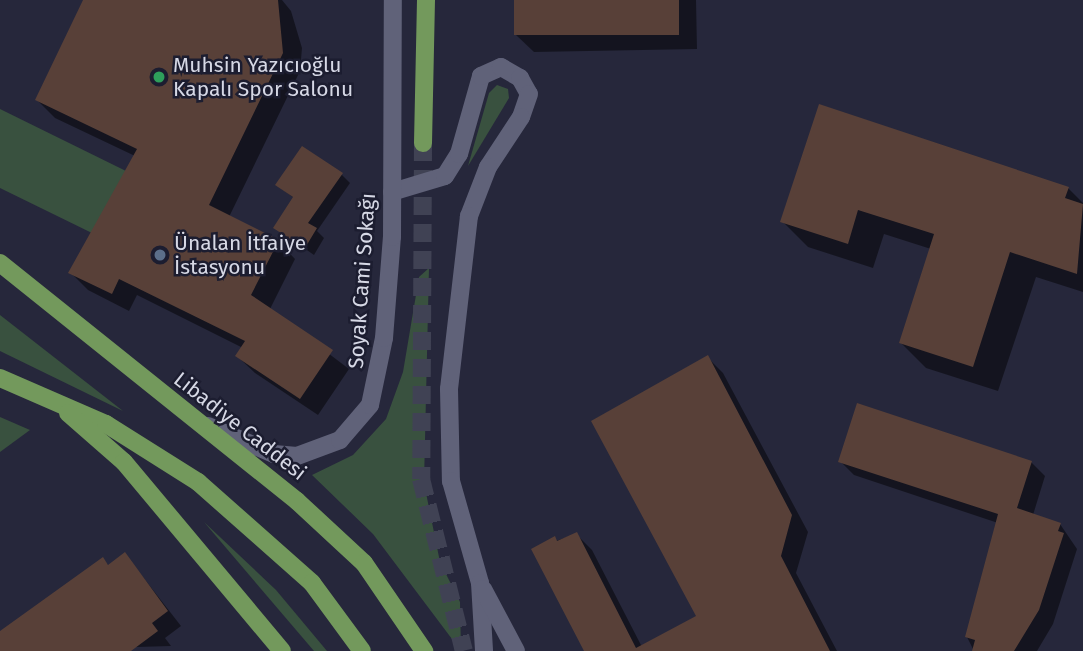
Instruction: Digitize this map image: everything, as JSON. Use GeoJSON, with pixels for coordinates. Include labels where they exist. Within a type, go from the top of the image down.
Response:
{"type":"FeatureCollection","features":[{"type":"Feature","properties":{"kind":"main road"},"geometry":{"type":"LineString","coordinates":[[423,143],[426,0]]}},
{"type":"Feature","properties":{"kind":"main road","name":"Libadiye Caddesi"},"geometry":{"type":"LineString","coordinates":[[0,263],[197,421],[364,563],[424,651]]}},
{"type":"Feature","properties":{"kind":"main road"},"geometry":{"type":"LineString","coordinates":[[0,378],[54,401],[164,458],[234,510],[312,583],[362,651]]}},
{"type":"Feature","properties":{"kind":"main road"},"geometry":{"type":"LineString","coordinates":[[54,401],[124,462],[282,651]]}},
{"type":"Feature","properties":{"kind":"street","name":"Soyak Cami Sokağı"},"geometry":{"type":"LineString","coordinates":[[197,421],[274,454],[297,457],[318,453],[357,425],[370,405],[381,363],[392,192],[393,0]]}},
{"type":"Feature","properties":{"kind":"street"},"geometry":{"type":"LineString","coordinates":[[392,192],[445,176],[459,154],[481,76],[501,67],[520,78],[529,94],[522,117],[488,167],[469,216],[449,389],[451,481],[480,583],[516,651]]}},
{"type":"Feature","properties":{"kind":"street"},"geometry":{"type":"LineString","coordinates":[[480,583],[484,651]]}},
{"type":"Feature","properties":{"kind":"green space"},"geometry":{"type":"Polygon","coordinates":[[[497,85],[508,89],[509,98],[468,166],[489,93],[497,85]]]}},
{"type":"Feature","properties":{"kind":"green space"},"geometry":{"type":"Polygon","coordinates":[[[0,109],[126,171],[94,234],[0,188],[0,109]]]}},
{"type":"Feature","properties":{"kind":"green space"},"geometry":{"type":"Polygon","coordinates":[[[429,268],[424,483],[440,562],[460,602],[461,651],[373,534],[312,475],[353,455],[386,419],[403,372],[419,277],[429,268]]]}},
{"type":"Feature","properties":{"kind":"green space"},"geometry":{"type":"Polygon","coordinates":[[[0,315],[123,411],[0,351],[0,315]]]}},
{"type":"Feature","properties":{"kind":"green space"},"geometry":{"type":"Polygon","coordinates":[[[0,417],[30,430],[0,452],[0,417]]]}},
{"type":"Feature","properties":{"kind":"green space"},"geometry":{"type":"Polygon","coordinates":[[[204,522],[276,590],[327,651],[314,651],[204,522]]]}},
{"type":"Feature","properties":{"kind":"building"},"geometry":{"type":"Polygon","coordinates":[[[83,0],[278,0],[283,53],[209,205],[279,240],[251,295],[333,350],[300,399],[235,356],[245,341],[119,279],[112,294],[68,273],[137,149],[35,100],[83,0]]]}},
{"type":"Feature","properties":{"kind":"building"},"geometry":{"type":"Polygon","coordinates":[[[514,0],[679,0],[679,35],[514,35],[514,0]]]}},
{"type":"Feature","properties":{"kind":"building"},"geometry":{"type":"Polygon","coordinates":[[[819,104],[1069,187],[1065,198],[1083,204],[1077,274],[1010,252],[973,367],[899,343],[934,234],[858,210],[848,244],[780,222],[819,104]]]}},
{"type":"Feature","properties":{"kind":"building"},"geometry":{"type":"Polygon","coordinates":[[[302,146],[343,173],[308,223],[317,228],[305,248],[273,228],[293,197],[275,185],[302,146]]]}},
{"type":"Feature","properties":{"kind":"building"},"geometry":{"type":"Polygon","coordinates":[[[708,355],[792,515],[781,556],[830,651],[584,651],[531,549],[555,536],[557,541],[577,532],[636,648],[696,616],[591,421],[708,355]]]}},
{"type":"Feature","properties":{"kind":"building"},"geometry":{"type":"Polygon","coordinates":[[[857,403],[1032,461],[1017,508],[1061,523],[1058,531],[1064,533],[1039,610],[1014,651],[972,651],[975,640],[965,637],[998,514],[838,462],[857,403]]]}},
{"type":"Feature","properties":{"kind":"building"},"geometry":{"type":"Polygon","coordinates":[[[125,552],[168,611],[152,623],[158,631],[131,651],[0,651],[0,631],[103,557],[108,565],[125,552]]]}},
{"type":"Feature","properties":{"kind":"tunnel"},"geometry":{"type":"LineString","coordinates":[[423,143],[421,479],[464,651]]}},
{"type":"Feature","properties":{"kind":"place","name":"Muhsin Yazıcıoğlu Kapalı Spor Salonu"},"geometry":{"type":"Point","coordinates":[159,77]}},
{"type":"Feature","properties":{"kind":"place","name":"Ünalan İtfaiye İstasyonu"},"geometry":{"type":"Point","coordinates":[160,255]}}]}
